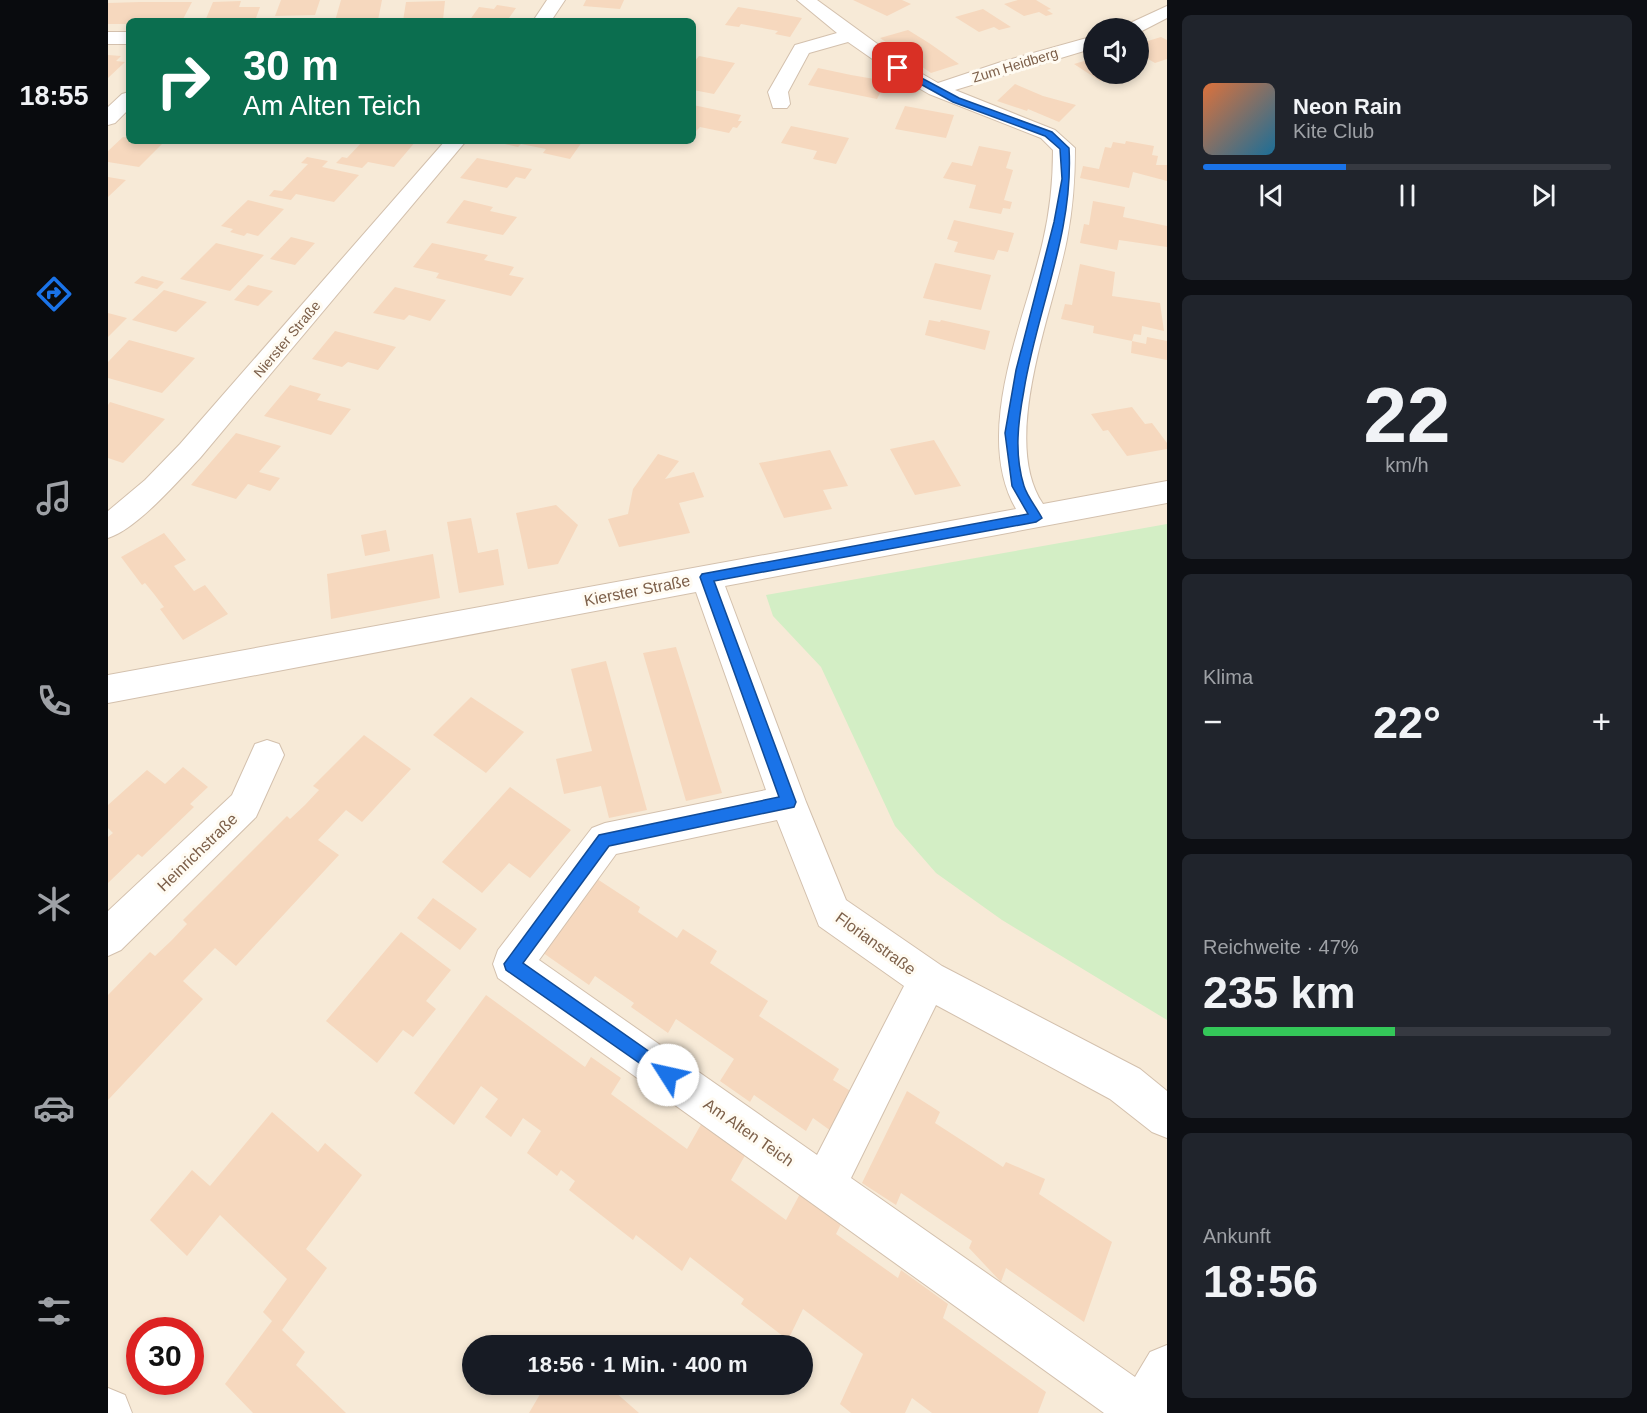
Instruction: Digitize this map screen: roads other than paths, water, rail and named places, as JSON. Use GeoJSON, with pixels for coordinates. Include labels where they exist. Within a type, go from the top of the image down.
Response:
{"type":"FeatureCollection","features":[{"type":"Feature","properties":{"kind":"street"},"geometry":{"type":"LineString","coordinates":[[544,18],[556,0]]}},
{"type":"Feature","properties":{"kind":"street","name":"Zum Heidberg"},"geometry":{"type":"LineString","coordinates":[[806,0],[898,68],[936,90],[1048,134],[1064,148],[1066,179],[1059,222],[1022,370],[1011,433],[1018,486],[1036,518]]}},
{"type":"Feature","properties":{"kind":"street"},"geometry":{"type":"LineString","coordinates":[[1149,21],[1167,11]]}},
{"type":"Feature","properties":{"kind":"street"},"geometry":{"type":"LineString","coordinates":[[780,104],[778,92],[802,49],[851,35]]}},
{"type":"Feature","properties":{"kind":"street"},"geometry":{"type":"LineString","coordinates":[[108,38],[126,38]]}},
{"type":"Feature","properties":{"kind":"street","name":"Zum Heidberg"},"geometry":{"type":"LineString","coordinates":[[936,90],[1008,66],[1083,45]]}},
{"type":"Feature","properties":{"kind":"street"},"geometry":{"type":"LineString","coordinates":[[108,119],[126,101]]}},
{"type":"Feature","properties":{"kind":"street","name":"Nierster Straße"},"geometry":{"type":"LineString","coordinates":[[108,527],[155,487],[190,451],[453,144]]}},
{"type":"Feature","properties":{"kind":"street","name":"Kierster Straße"},"geometry":{"type":"LineString","coordinates":[[108,689],[1167,492]]}},
{"type":"Feature","properties":{"kind":"street","name":"Florianstraße"},"geometry":{"type":"LineString","coordinates":[[706,577],[788,802],[832,913],[928,980],[1125,1084],[1167,1117]]}},
{"type":"Feature","properties":{"kind":"street","name":"Heinrichstraße"},"geometry":{"type":"LineString","coordinates":[[108,937],[244,806],[267,755]]}},
{"type":"Feature","properties":{"kind":"street","name":"Am Alten Teich"},"geometry":{"type":"LineString","coordinates":[[788,802],[605,840],[512,964],[1142,1412]]}},
{"type":"Feature","properties":{"kind":"street"},"geometry":{"type":"LineString","coordinates":[[825,1185],[928,980]]}},
{"type":"Feature","properties":{"kind":"street"},"geometry":{"type":"LineString","coordinates":[[1142,1412],[1167,1370]]}}]}
